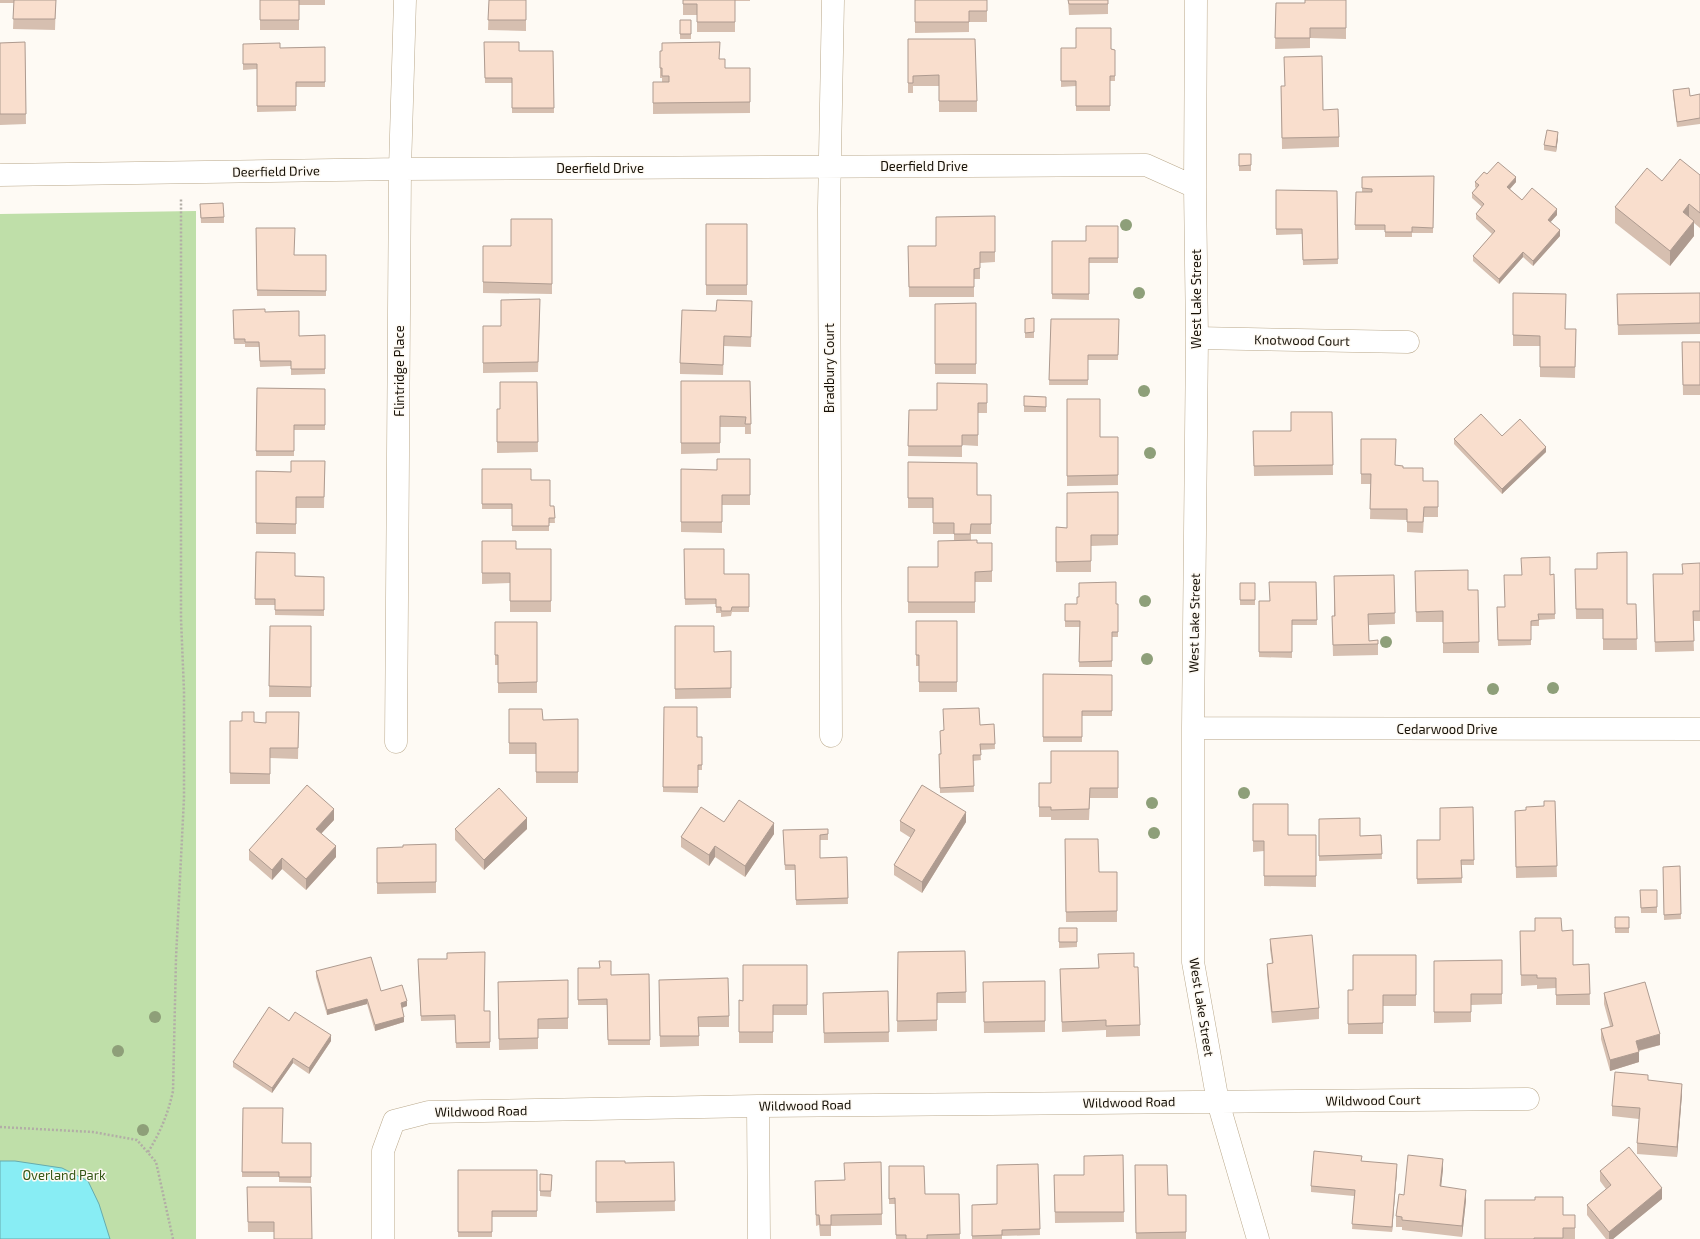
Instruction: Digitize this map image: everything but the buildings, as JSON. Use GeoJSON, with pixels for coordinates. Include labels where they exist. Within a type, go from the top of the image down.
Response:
{"type":"FeatureCollection","features":[{"type":"Feature","properties":{"kind":"street","name":"Flintridge Place"},"geometry":{"type":"LineString","coordinates":[[396,742],[400,169],[405,0]]}},
{"type":"Feature","properties":{"kind":"street","name":"Bradbury Court"},"geometry":{"type":"LineString","coordinates":[[831,736],[829,167],[833,0]]}},
{"type":"Feature","properties":{"kind":"street","name":"West Lake Street"},"geometry":{"type":"LineString","coordinates":[[1196,0],[1195,187],[1197,338],[1193,728],[1193,962],[1218,1102],[1258,1239]]}},
{"type":"Feature","properties":{"kind":"street","name":"Deerfield Drive"},"geometry":{"type":"LineString","coordinates":[[0,175],[400,169],[1146,165],[1195,187]]}},
{"type":"Feature","properties":{"kind":"street","name":"Knotwood Court"},"geometry":{"type":"LineString","coordinates":[[1197,338],[1408,342]]}},
{"type":"Feature","properties":{"kind":"street","name":"Cedarwood Drive"},"geometry":{"type":"LineString","coordinates":[[1193,728],[1700,728]]}},
{"type":"Feature","properties":{"kind":"street","name":"Wildwood Court"},"geometry":{"type":"LineString","coordinates":[[1218,1102],[1528,1099]]}},
{"type":"Feature","properties":{"kind":"street","name":"Wildwood Road"},"geometry":{"type":"LineString","coordinates":[[383,1239],[383,1151],[394,1121],[429,1112],[758,1106],[1218,1102]]}},
{"type":"Feature","properties":{"kind":"street"},"geometry":{"type":"LineString","coordinates":[[758,1106],[759,1239]]}},
{"type":"Feature","properties":{"kind":"path"},"geometry":{"type":"LineString","coordinates":[[148,1152],[156,1140],[168,1113],[173,1091],[176,958],[184,798],[184,691],[181,619],[181,172]]}},
{"type":"Feature","properties":{"kind":"path"},"geometry":{"type":"LineString","coordinates":[[0,1127],[93,1132],[137,1140],[156,1162],[173,1239]]}},
{"type":"Feature","properties":{"kind":"green space","name":"Overland Park"},"geometry":{"type":"Polygon","coordinates":[[[196,211],[196,1239],[0,1239],[0,214],[196,211]]]}},
{"type":"Feature","properties":{"kind":"water"},"geometry":{"type":"Polygon","coordinates":[[[0,1161],[15,1161],[62,1168],[88,1181],[99,1204],[110,1239],[0,1239],[0,1161]]]}}]}
